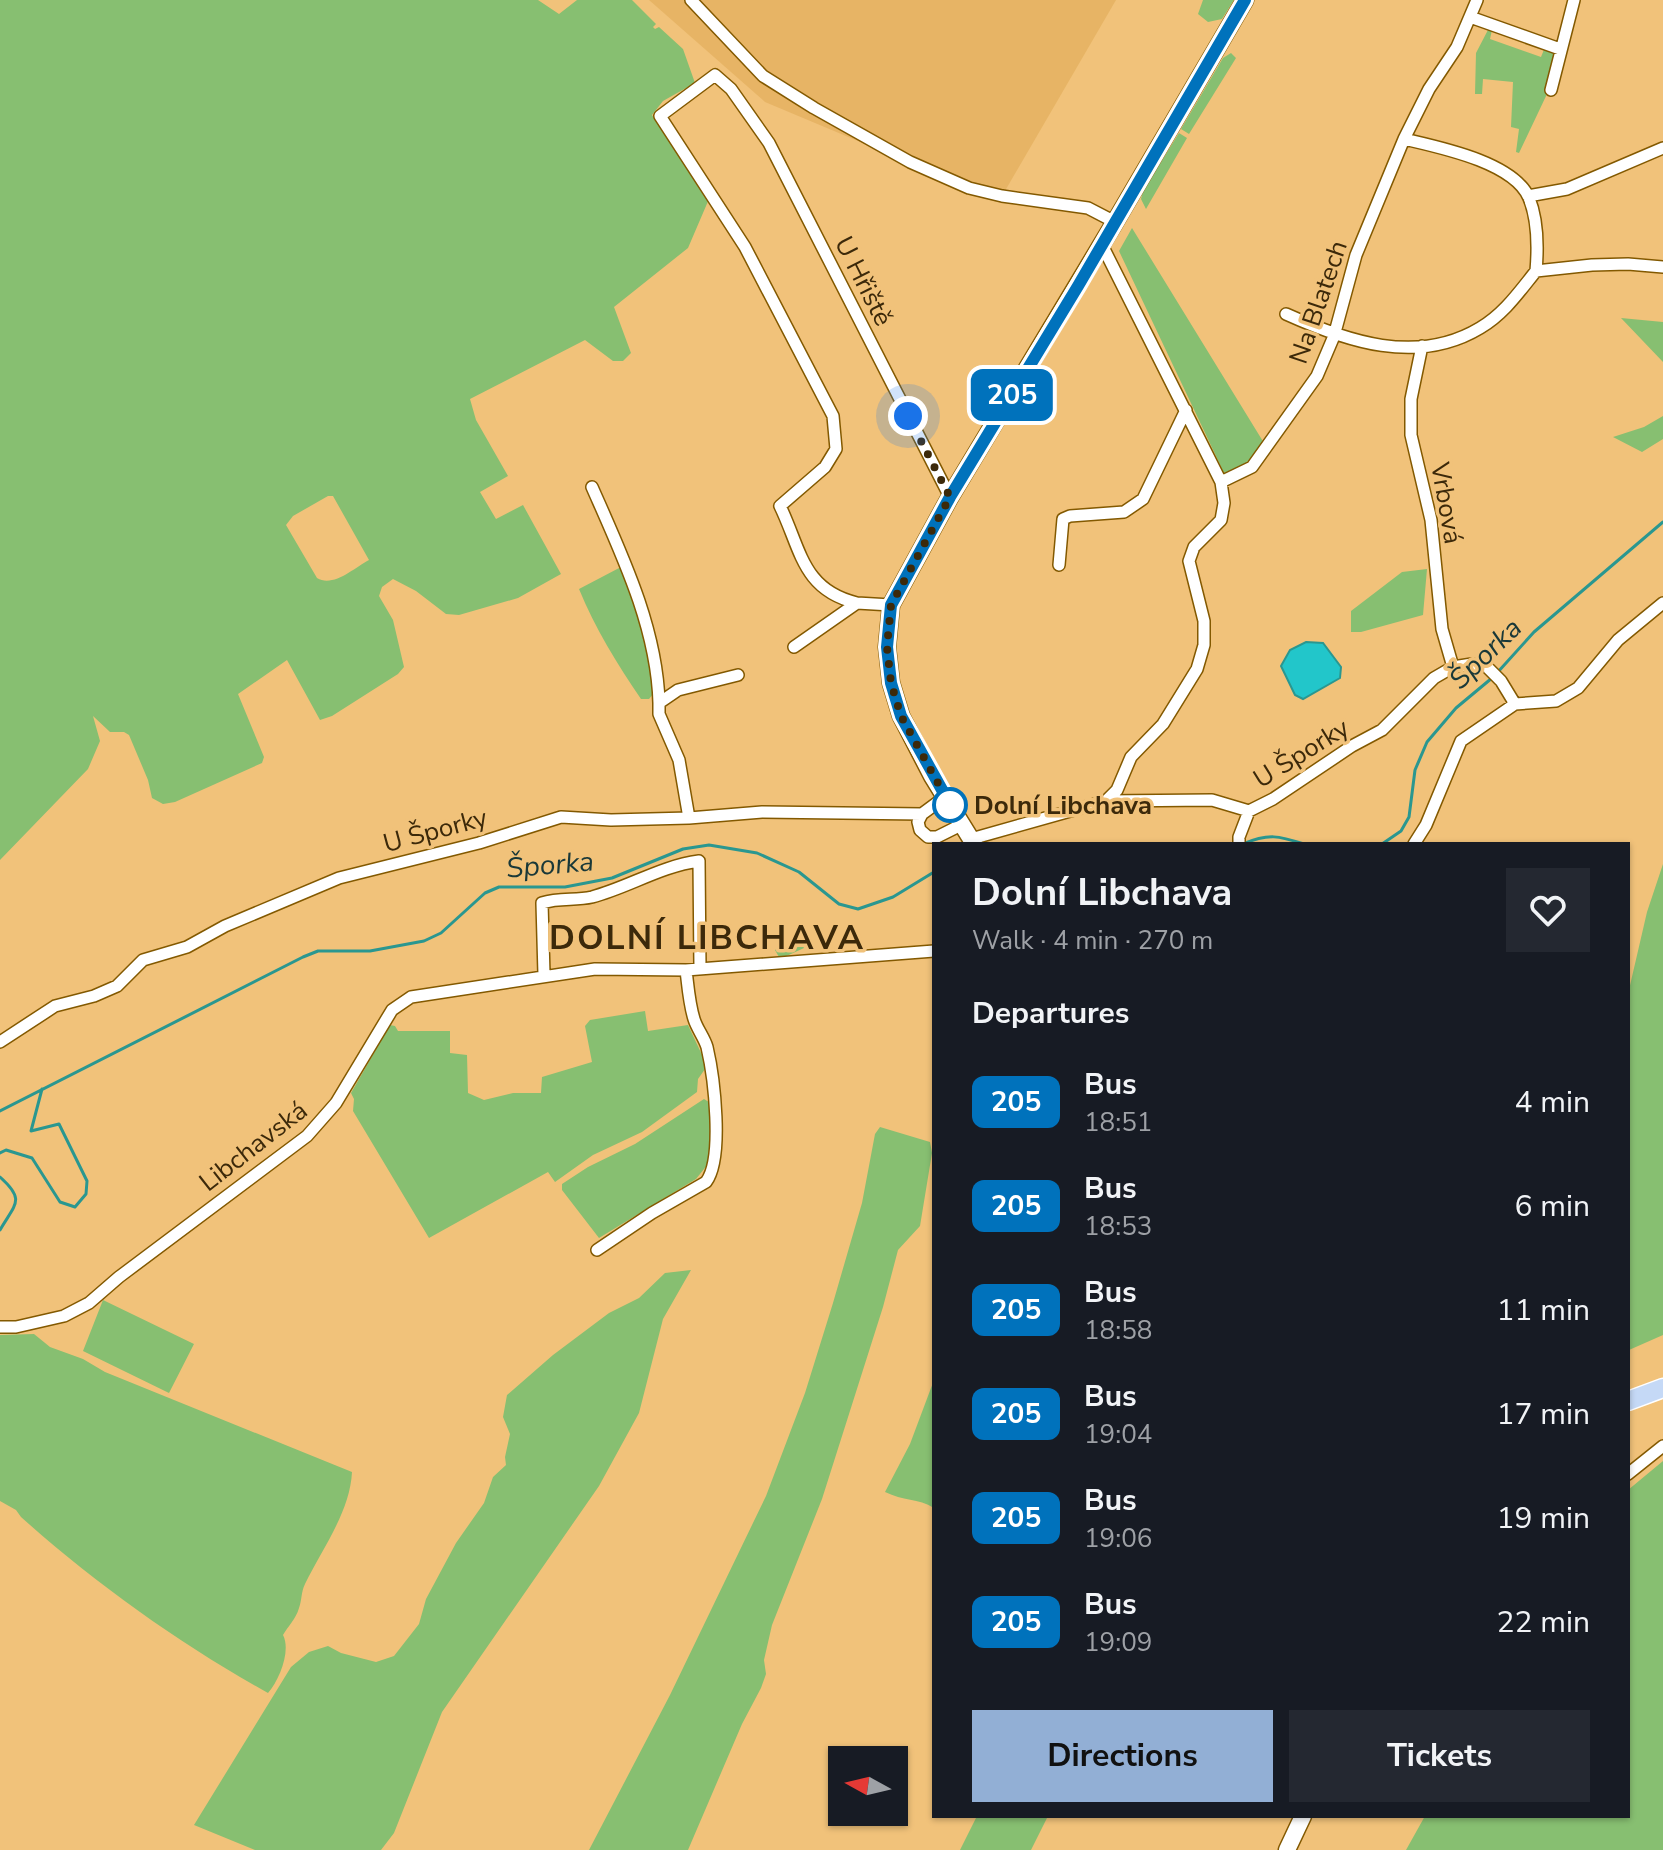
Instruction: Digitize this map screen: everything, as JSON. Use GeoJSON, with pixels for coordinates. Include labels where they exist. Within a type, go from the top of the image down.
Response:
{"type":"FeatureCollection","features":[{"type":"Feature","properties":{"kind":"main road"},"geometry":{"type":"LineString","coordinates":[[969,836],[901,716],[891,683],[887,647],[891,605],[950,497],[1245,0]]}},
{"type":"Feature","properties":{"kind":"main road"},"geometry":{"type":"LineString","coordinates":[[1630,1400],[1663,1388]]}},
{"type":"Feature","properties":{"kind":"main road"},"geometry":{"type":"LineString","coordinates":[[1287,1850],[1302,1818]]}},
{"type":"Feature","properties":{"kind":"street"},"geometry":{"type":"LineString","coordinates":[[691,0],[763,76],[910,162],[969,188],[1002,196],[1088,208],[1115,222]]}},
{"type":"Feature","properties":{"kind":"street","name":"Na Blatech"},"geometry":{"type":"LineString","coordinates":[[1226,481],[1252,467],[1317,376],[1334,336],[1356,255],[1404,139],[1429,89],[1457,47],[1477,0]]}},
{"type":"Feature","properties":{"kind":"street"},"geometry":{"type":"LineString","coordinates":[[1551,90],[1574,0]]}},
{"type":"Feature","properties":{"kind":"street"},"geometry":{"type":"LineString","coordinates":[[1470,17],[1560,49]]}},
{"type":"Feature","properties":{"kind":"street","name":"U Hřiště"},"geometry":{"type":"LineString","coordinates":[[857,603],[836,598],[809,574],[780,506],[825,467],[836,449],[833,416],[745,247],[660,116],[715,75],[731,89],[769,143],[950,497]]}},
{"type":"Feature","properties":{"kind":"street"},"geometry":{"type":"LineString","coordinates":[[1286,314],[1334,336],[1391,348],[1422,346],[1480,329],[1508,306],[1536,271],[1536,230],[1528,196],[1511,176],[1485,162],[1404,139]]}},
{"type":"Feature","properties":{"kind":"street"},"geometry":{"type":"LineString","coordinates":[[1528,196],[1567,189],[1663,148]]}},
{"type":"Feature","properties":{"kind":"street"},"geometry":{"type":"LineString","coordinates":[[1102,245],[1226,481],[1221,520],[1194,547],[1189,561],[1204,621],[1204,645],[1197,669],[1163,724],[1131,757],[1117,790],[1106,801]]}},
{"type":"Feature","properties":{"kind":"street"},"geometry":{"type":"LineString","coordinates":[[1536,271],[1592,265],[1663,267]]}},
{"type":"Feature","properties":{"kind":"street","name":"Vrbová"},"geometry":{"type":"LineString","coordinates":[[1422,346],[1411,399],[1411,435],[1431,520],[1442,629],[1453,667]]}},
{"type":"Feature","properties":{"kind":"street"},"geometry":{"type":"LineString","coordinates":[[1059,565],[1063,519],[1124,512],[1143,499],[1186,410]]}},
{"type":"Feature","properties":{"kind":"street"},"geometry":{"type":"LineString","coordinates":[[592,487],[635,587],[655,667],[659,714],[679,760],[689,818]]}},
{"type":"Feature","properties":{"kind":"street"},"geometry":{"type":"LineString","coordinates":[[794,647],[857,603],[891,605]]}},
{"type":"Feature","properties":{"kind":"street"},"geometry":{"type":"LineString","coordinates":[[1415,842],[1426,825],[1461,741],[1515,704],[1556,701],[1578,688],[1618,640],[1663,603]]}},
{"type":"Feature","properties":{"kind":"street"},"geometry":{"type":"LineString","coordinates":[[1453,667],[1472,664],[1490,669],[1515,704]]}},
{"type":"Feature","properties":{"kind":"street","name":"U Šporky"},"geometry":{"type":"LineString","coordinates":[[0,1042],[55,1006],[94,996],[117,986],[143,960],[187,947],[225,926],[339,878],[479,843],[561,817],[611,820],[762,812],[922,814],[918,822],[920,830],[928,837],[937,837],[969,836],[1106,801],[1212,800],[1249,811],[1382,730],[1434,678],[1453,667]]}},
{"type":"Feature","properties":{"kind":"street"},"geometry":{"type":"LineString","coordinates":[[659,703],[678,690],[738,675]]}},
{"type":"Feature","properties":{"kind":"street"},"geometry":{"type":"LineString","coordinates":[[922,814],[945,797]]}},
{"type":"Feature","properties":{"kind":"street"},"geometry":{"type":"LineString","coordinates":[[1239,840],[1249,811]]}},
{"type":"Feature","properties":{"kind":"street"},"geometry":{"type":"LineString","coordinates":[[544,975],[542,903],[558,897],[590,897],[680,863],[699,861],[700,969]]}},
{"type":"Feature","properties":{"kind":"street","name":"Libchavská"},"geometry":{"type":"LineString","coordinates":[[0,1327],[16,1327],[64,1316],[89,1303],[307,1136],[336,1103],[392,1010],[411,997],[595,969],[686,970],[932,951]]}},
{"type":"Feature","properties":{"kind":"street"},"geometry":{"type":"LineString","coordinates":[[597,1250],[706,1182],[712,1174],[716,1138],[713,1081],[706,1044],[694,1021],[686,970]]}},
{"type":"Feature","properties":{"kind":"street"},"geometry":{"type":"LineString","coordinates":[[1630,1472],[1663,1446]]}},
{"type":"Feature","properties":{"kind":"shaded area"},"geometry":{"type":"Polygon","coordinates":[[[649,0],[1116,0],[1002,196],[965,186],[765,102],[649,0]]]}},
{"type":"Feature","properties":{"kind":"green space"},"geometry":{"type":"Polygon","coordinates":[[[0,0],[538,0],[559,14],[577,0],[632,0],[656,24],[655,29],[659,27],[683,49],[695,83],[663,101],[652,115],[709,199],[688,248],[614,307],[631,353],[623,361],[613,361],[585,340],[470,399],[476,420],[508,476],[480,492],[496,519],[523,505],[561,574],[518,598],[459,615],[446,614],[416,591],[393,579],[382,587],[379,596],[393,620],[404,667],[398,674],[332,716],[320,720],[287,660],[238,694],[264,757],[262,763],[175,802],[163,804],[152,798],[148,780],[129,735],[110,732],[93,716],[100,741],[88,769],[0,860],[0,0]],[[333,496],[293,516],[286,525],[317,578],[330,581],[369,560],[333,496]]]}},
{"type":"Feature","properties":{"kind":"green space"},"geometry":{"type":"Polygon","coordinates":[[[1203,0],[1234,0],[1222,19],[1208,22],[1198,14],[1203,0]]]}},
{"type":"Feature","properties":{"kind":"green space"},"geometry":{"type":"Polygon","coordinates":[[[1489,28],[1492,30],[1490,39],[1541,57],[1545,47],[1556,53],[1547,94],[1519,153],[1516,152],[1519,129],[1511,127],[1513,82],[1483,79],[1482,94],[1475,94],[1476,53],[1489,28]]]}},
{"type":"Feature","properties":{"kind":"green space"},"geometry":{"type":"Polygon","coordinates":[[[1231,53],[1236,58],[1189,134],[1181,129],[1223,58],[1231,53]]]}},
{"type":"Feature","properties":{"kind":"green space"},"geometry":{"type":"Polygon","coordinates":[[[1179,133],[1187,138],[1146,209],[1141,199],[1143,191],[1179,133]]]}},
{"type":"Feature","properties":{"kind":"green space"},"geometry":{"type":"Polygon","coordinates":[[[1132,228],[1264,443],[1245,464],[1224,473],[1119,251],[1132,228]]]}},
{"type":"Feature","properties":{"kind":"green space"},"geometry":{"type":"Polygon","coordinates":[[[1621,318],[1663,322],[1663,362],[1621,318]]]}},
{"type":"Feature","properties":{"kind":"green space"},"geometry":{"type":"Polygon","coordinates":[[[1663,416],[1663,439],[1642,452],[1613,437],[1644,427],[1663,416]]]}},
{"type":"Feature","properties":{"kind":"green space"},"geometry":{"type":"Polygon","coordinates":[[[621,567],[630,588],[654,675],[654,693],[649,699],[641,699],[623,673],[579,589],[621,567]]]}},
{"type":"Feature","properties":{"kind":"green space"},"geometry":{"type":"Polygon","coordinates":[[[1427,569],[1423,615],[1351,632],[1351,611],[1402,572],[1427,569]]]}},
{"type":"Feature","properties":{"kind":"green space"},"geometry":{"type":"Polygon","coordinates":[[[1663,864],[1663,1335],[1630,1350],[1630,985],[1647,912],[1663,864]]]}},
{"type":"Feature","properties":{"kind":"green space"},"geometry":{"type":"Polygon","coordinates":[[[798,938],[804,948],[780,959],[775,950],[798,938]]]}},
{"type":"Feature","properties":{"kind":"green space"},"geometry":{"type":"Polygon","coordinates":[[[645,1011],[648,1031],[688,1025],[703,1057],[705,1069],[698,1079],[697,1092],[642,1132],[593,1155],[555,1182],[548,1172],[429,1238],[353,1111],[351,1093],[390,1025],[398,1031],[450,1031],[450,1053],[467,1055],[468,1093],[484,1100],[513,1093],[541,1093],[542,1077],[592,1062],[585,1026],[590,1020],[645,1011]]]}},
{"type":"Feature","properties":{"kind":"green space"},"geometry":{"type":"Polygon","coordinates":[[[704,1099],[712,1104],[708,1164],[696,1179],[599,1238],[562,1190],[562,1184],[588,1167],[635,1144],[704,1099]]]}},
{"type":"Feature","properties":{"kind":"green space"},"geometry":{"type":"Polygon","coordinates":[[[880,1127],[930,1142],[932,1153],[920,1226],[898,1250],[822,1499],[772,1625],[764,1660],[766,1674],[761,1688],[742,1724],[688,1850],[589,1850],[670,1695],[766,1496],[805,1393],[833,1303],[862,1203],[875,1134],[880,1127]]]}},
{"type":"Feature","properties":{"kind":"green space"},"geometry":{"type":"Polygon","coordinates":[[[691,1270],[663,1319],[639,1413],[599,1486],[442,1712],[394,1833],[381,1850],[255,1850],[194,1825],[291,1667],[309,1652],[328,1646],[341,1653],[376,1662],[394,1656],[419,1624],[426,1599],[456,1543],[484,1503],[493,1477],[506,1465],[510,1434],[503,1417],[507,1395],[609,1313],[639,1298],[665,1273],[691,1270]]]}},
{"type":"Feature","properties":{"kind":"green space"},"geometry":{"type":"Polygon","coordinates":[[[103,1300],[194,1344],[169,1393],[83,1351],[103,1300]]]}},
{"type":"Feature","properties":{"kind":"green space"},"geometry":{"type":"Polygon","coordinates":[[[34,1334],[50,1347],[83,1359],[105,1372],[352,1472],[341,1516],[305,1584],[296,1616],[283,1635],[286,1648],[283,1664],[268,1693],[140,1612],[50,1542],[16,1510],[0,1501],[0,1335],[34,1334]]]}},
{"type":"Feature","properties":{"kind":"green space"},"geometry":{"type":"Polygon","coordinates":[[[932,1385],[932,1507],[885,1492],[910,1444],[932,1385]]]}},
{"type":"Feature","properties":{"kind":"green space"},"geometry":{"type":"Polygon","coordinates":[[[1663,1461],[1663,1850],[1406,1850],[1424,1818],[1630,1818],[1630,1488],[1663,1461]]]}},
{"type":"Feature","properties":{"kind":"green space"},"geometry":{"type":"Polygon","coordinates":[[[976,1818],[1047,1818],[1031,1850],[960,1850],[976,1818]]]}},
{"type":"Feature","properties":{"kind":"water"},"geometry":{"type":"Polygon","coordinates":[[[1306,642],[1323,643],[1341,667],[1340,678],[1303,699],[1295,695],[1281,666],[1290,650],[1306,642]]]}},
{"type":"Feature","properties":{"kind":"waterway","name":"Šporka"},"geometry":{"type":"LineString","coordinates":[[1497,673],[1534,632],[1663,522]]}},
{"type":"Feature","properties":{"kind":"waterway","name":"Šporka"},"geometry":{"type":"LineString","coordinates":[[1385,842],[1401,831],[1409,817],[1415,770],[1427,742],[1456,708],[1492,678]]}},
{"type":"Feature","properties":{"kind":"waterway","name":"Šporka"},"geometry":{"type":"LineString","coordinates":[[1249,842],[1274,837],[1298,842]]}},
{"type":"Feature","properties":{"kind":"waterway","name":"Šporka"},"geometry":{"type":"LineString","coordinates":[[0,1111],[303,957],[318,951],[370,951],[424,941],[441,933],[485,893],[499,887],[565,887],[612,878],[683,849],[709,845],[757,853],[799,872],[839,904],[858,909],[893,897],[932,873]]}},
{"type":"Feature","properties":{"kind":"waterway"},"geometry":{"type":"LineString","coordinates":[[0,1153],[6,1150],[32,1158],[60,1202],[75,1207],[86,1194],[87,1181],[59,1124],[31,1131],[42,1089]]}},
{"type":"Feature","properties":{"kind":"waterway"},"geometry":{"type":"LineString","coordinates":[[0,1177],[15,1197],[13,1208],[0,1230]]}},
{"type":"Feature","properties":{"kind":"bus line","name":"205"},"geometry":{"type":"LineString","coordinates":[[951,806],[901,716],[891,683],[887,647],[891,605],[950,497],[1245,0]]}},
{"type":"Feature","properties":{"kind":"place","name":"Dolní Libchava"},"geometry":{"type":"Point","coordinates":[950,805]}},
{"type":"Feature","properties":{"kind":"district","name":"DOLNÍ LIBCHAVA"},"geometry":{"type":"Point","coordinates":[707,937]}},
{"type":"Feature","properties":{"kind":"route"},"geometry":{"type":"LineString","coordinates":[[908,416],[950,497],[891,605],[887,647],[891,683],[901,716],[950,805]]}}]}
